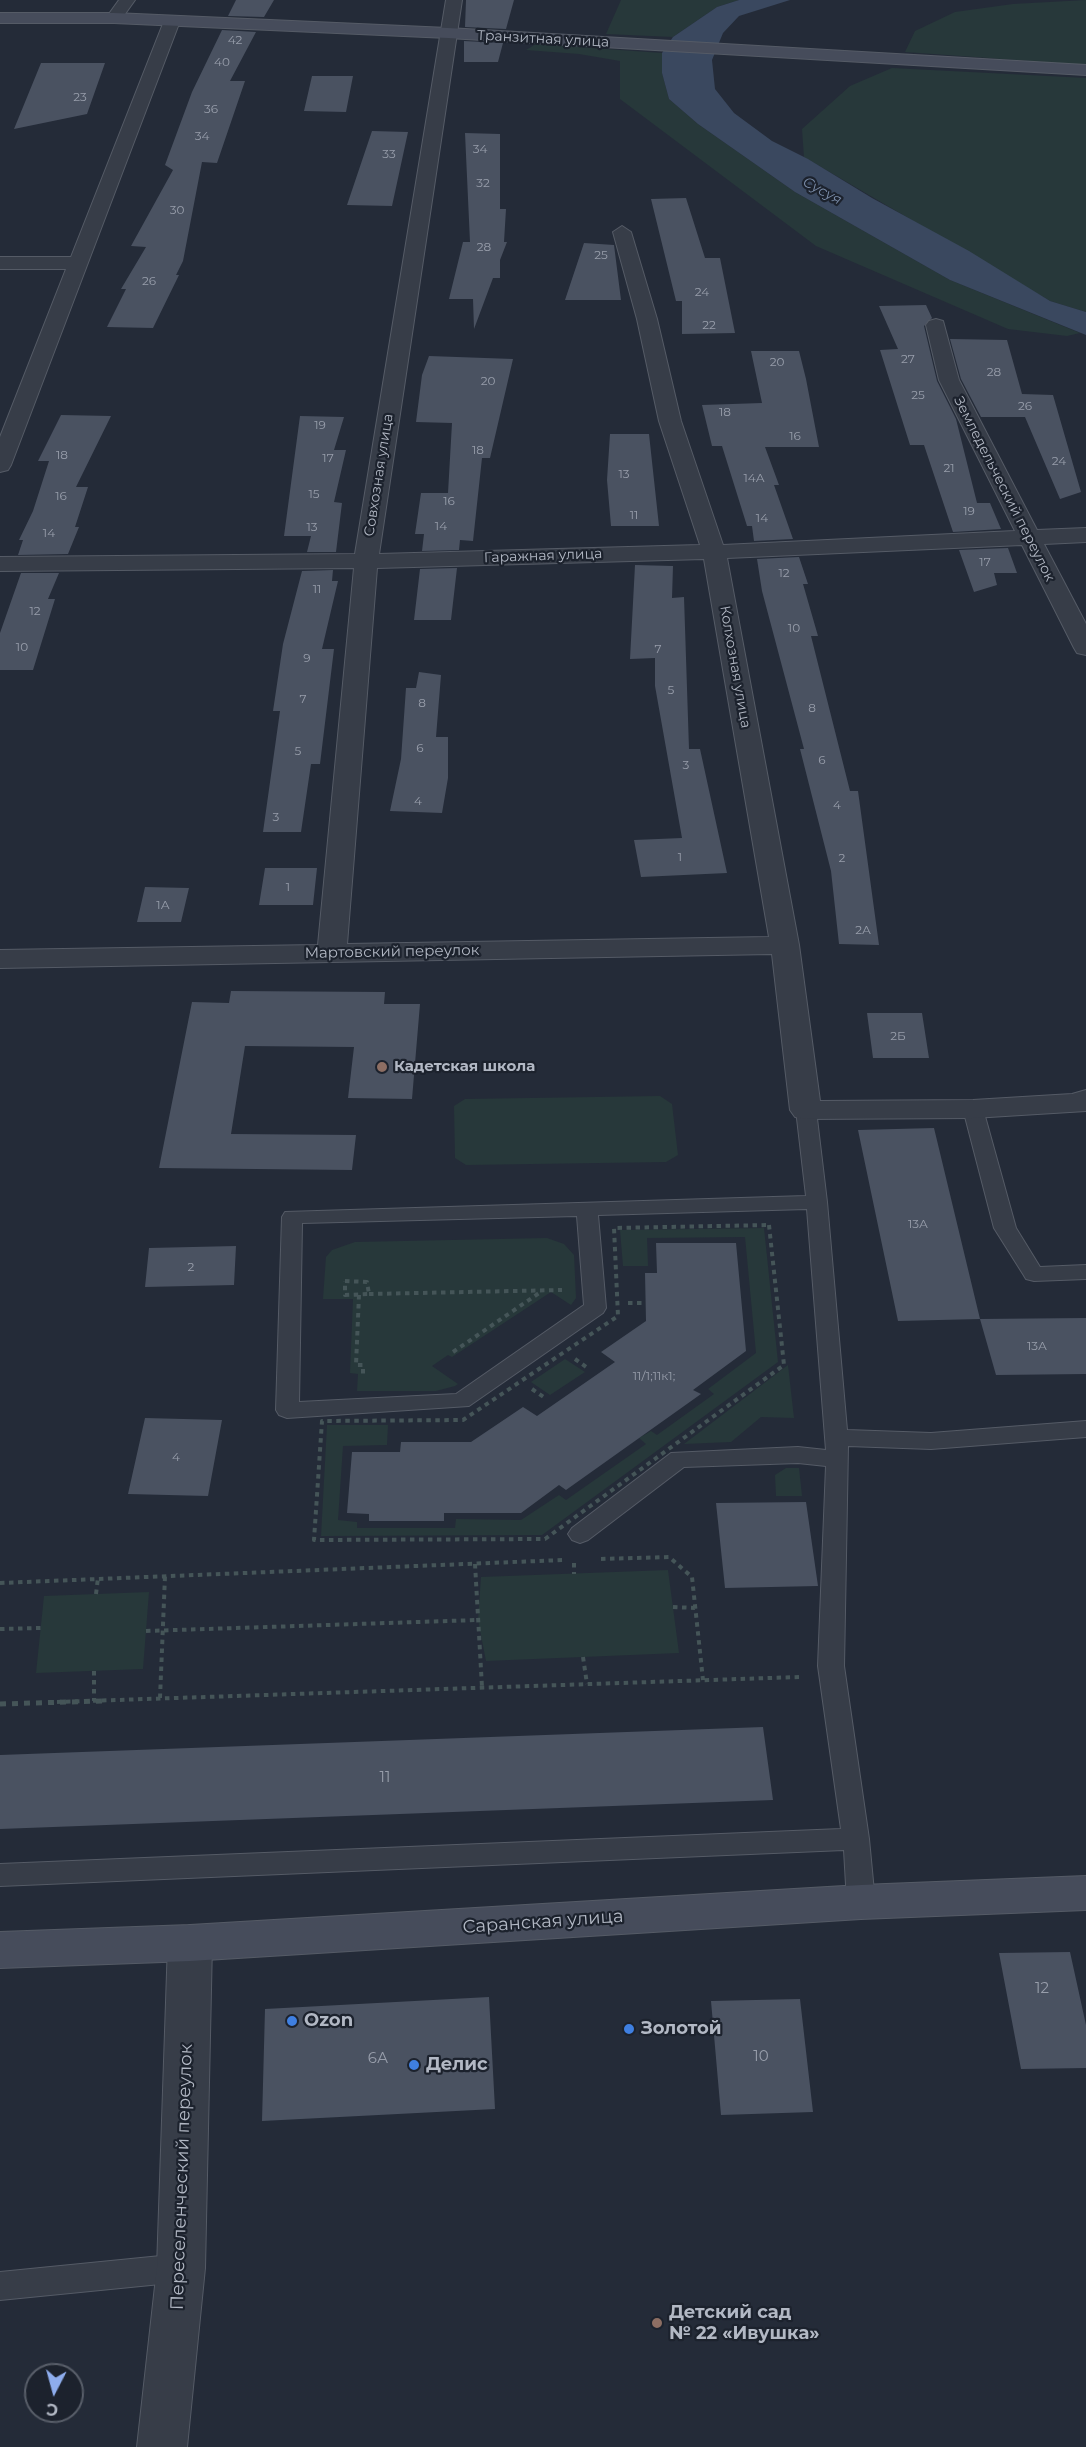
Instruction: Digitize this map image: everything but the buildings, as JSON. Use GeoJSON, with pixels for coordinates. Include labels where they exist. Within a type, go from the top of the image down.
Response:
{"type":"FeatureCollection","features":[{"type":"Feature","properties":{"kind":"main road","name":"Транзитная улица"},"geometry":{"type":"LineString","coordinates":[[0,18],[114,18],[448,33],[1086,70]]}},
{"type":"Feature","properties":{"kind":"main road","name":"Саранская улица"},"geometry":{"type":"LineString","coordinates":[[0,1950],[190,1943],[861,1902],[1086,1893]]}},
{"type":"Feature","properties":{"kind":"street"},"geometry":{"type":"LineString","coordinates":[[114,18],[127,0]]}},
{"type":"Feature","properties":{"kind":"street","name":"Совхозная улица"},"geometry":{"type":"LineString","coordinates":[[332,954],[366,561],[454,0]]}},
{"type":"Feature","properties":{"kind":"street"},"geometry":{"type":"LineString","coordinates":[[0,465],[172,21]]}},
{"type":"Feature","properties":{"kind":"street","name":"Колхозная улица"},"geometry":{"type":"LineString","coordinates":[[622,232],[647,319],[670,421],[714,552],[785,945],[806,1110]]}},
{"type":"Feature","properties":{"kind":"street"},"geometry":{"type":"LineString","coordinates":[[0,262],[78,263]]}},
{"type":"Feature","properties":{"kind":"street","name":"Земледельческий переулок"},"geometry":{"type":"LineString","coordinates":[[936,325],[949,381],[1086,648]]}},
{"type":"Feature","properties":{"kind":"street","name":"Гаражная улица"},"geometry":{"type":"LineString","coordinates":[[0,564],[366,561],[714,552],[1086,535]]}},
{"type":"Feature","properties":{"kind":"street","name":"Мартовский переулок"},"geometry":{"type":"LineString","coordinates":[[0,959],[785,945]]}},
{"type":"Feature","properties":{"kind":"street"},"geometry":{"type":"LineString","coordinates":[[806,1110],[974,1109],[1080,1103],[1086,1099]]}},
{"type":"Feature","properties":{"kind":"street","name":"Переселенческий переулок"},"geometry":{"type":"LineString","coordinates":[[162,2447],[181,2268],[190,1943]]}},
{"type":"Feature","properties":{"kind":"lane"},"geometry":{"type":"LineString","coordinates":[[974,1109],[1005,1228],[1034,1274],[1086,1272]]}},
{"type":"Feature","properties":{"kind":"lane"},"geometry":{"type":"LineString","coordinates":[[806,1110],[817,1202],[837,1448],[832,1676],[856,1839],[861,1902]]}},
{"type":"Feature","properties":{"kind":"lane"},"geometry":{"type":"LineString","coordinates":[[588,1209],[595,1308],[461,1401],[287,1410],[292,1217],[817,1202]]}},
{"type":"Feature","properties":{"kind":"lane"},"geometry":{"type":"LineString","coordinates":[[580,1534],[679,1459],[798,1455],[837,1448],[1086,1429]]}},
{"type":"Feature","properties":{"kind":"lane"},"geometry":{"type":"LineString","coordinates":[[0,1875],[856,1839]]}},
{"type":"Feature","properties":{"kind":"lane"},"geometry":{"type":"LineString","coordinates":[[0,2286],[181,2268]]}},
{"type":"Feature","properties":{"kind":"path"},"geometry":{"type":"LineString","coordinates":[[769,1225],[784,1365],[545,1539],[314,1540],[322,1421],[463,1420],[618,1316],[614,1228],[769,1225]]}},
{"type":"Feature","properties":{"kind":"path"},"geometry":{"type":"LineString","coordinates":[[369,1295],[367,1282],[345,1281],[345,1295],[369,1295],[566,1290]]}},
{"type":"Feature","properties":{"kind":"path"},"geometry":{"type":"LineString","coordinates":[[453,1352],[543,1291]]}},
{"type":"Feature","properties":{"kind":"path"},"geometry":{"type":"LineString","coordinates":[[359,1295],[356,1365],[363,1365],[363,1388]]}},
{"type":"Feature","properties":{"kind":"path"},"geometry":{"type":"LineString","coordinates":[[363,1377],[374,1377]]}},
{"type":"Feature","properties":{"kind":"path"},"geometry":{"type":"LineString","coordinates":[[597,1559],[669,1557],[692,1577],[703,1680]]}},
{"type":"Feature","properties":{"kind":"path"},"geometry":{"type":"LineString","coordinates":[[573,1560],[574,1574]]}},
{"type":"Feature","properties":{"kind":"path"},"geometry":{"type":"LineString","coordinates":[[0,1583],[585,1560]]}},
{"type":"Feature","properties":{"kind":"path"},"geometry":{"type":"LineString","coordinates":[[475,1564],[482,1687]]}},
{"type":"Feature","properties":{"kind":"path"},"geometry":{"type":"LineString","coordinates":[[160,1698],[165,1576]]}},
{"type":"Feature","properties":{"kind":"path"},"geometry":{"type":"LineString","coordinates":[[96,1594],[98,1578]]}},
{"type":"Feature","properties":{"kind":"path"},"geometry":{"type":"LineString","coordinates":[[673,1607],[695,1608]]}},
{"type":"Feature","properties":{"kind":"path"},"geometry":{"type":"LineString","coordinates":[[146,1631],[478,1620]]}},
{"type":"Feature","properties":{"kind":"path"},"geometry":{"type":"LineString","coordinates":[[0,1629],[41,1628]]}},
{"type":"Feature","properties":{"kind":"path"},"geometry":{"type":"LineString","coordinates":[[583,1657],[587,1684]]}},
{"type":"Feature","properties":{"kind":"path"},"geometry":{"type":"LineString","coordinates":[[94,1671],[94,1701]]}},
{"type":"Feature","properties":{"kind":"path"},"geometry":{"type":"LineString","coordinates":[[0,1704],[832,1676]]}},
{"type":"Feature","properties":{"kind":"shaded area"},"geometry":{"type":"Polygon","coordinates":[[[621,0],[739,0],[717,7],[673,37],[606,34],[621,0]]]}},
{"type":"Feature","properties":{"kind":"shaded area"},"geometry":{"type":"Polygon","coordinates":[[[1086,0],[1086,65],[905,52],[915,31],[955,12],[1013,4],[1086,0]]]}},
{"type":"Feature","properties":{"kind":"shaded area"},"geometry":{"type":"Polygon","coordinates":[[[536,44],[662,53],[662,73],[669,99],[698,124],[795,192],[950,280],[1080,333],[1067,336],[1008,329],[816,246],[620,99],[620,61],[579,54],[526,50],[536,44]]]}},
{"type":"Feature","properties":{"kind":"shaded area"},"geometry":{"type":"Polygon","coordinates":[[[892,68],[1086,78],[1086,312],[1050,301],[804,157],[802,129],[850,86],[892,68]]]}},
{"type":"Feature","properties":{"kind":"shaded area"},"geometry":{"type":"Polygon","coordinates":[[[660,1096],[672,1104],[678,1155],[666,1162],[466,1165],[455,1158],[454,1106],[465,1099],[660,1096]]]}},
{"type":"Feature","properties":{"kind":"shaded area"},"geometry":{"type":"Polygon","coordinates":[[[764,1228],[778,1362],[542,1535],[321,1536],[327,1425],[388,1425],[387,1445],[343,1446],[338,1520],[357,1522],[357,1528],[455,1528],[456,1519],[521,1520],[559,1495],[566,1500],[646,1444],[639,1438],[651,1431],[657,1435],[714,1394],[708,1389],[756,1353],[745,1237],[647,1238],[648,1266],[623,1266],[620,1230],[764,1228]]]}},
{"type":"Feature","properties":{"kind":"shaded area"},"geometry":{"type":"Polygon","coordinates":[[[547,1238],[564,1244],[574,1255],[576,1298],[571,1305],[551,1292],[452,1357],[448,1355],[432,1366],[458,1384],[455,1386],[436,1391],[357,1391],[358,1374],[350,1373],[353,1299],[323,1299],[326,1257],[332,1250],[355,1242],[547,1238]]]}},
{"type":"Feature","properties":{"kind":"shaded area"},"geometry":{"type":"Polygon","coordinates":[[[565,1359],[585,1372],[550,1395],[531,1382],[565,1359]]]}},
{"type":"Feature","properties":{"kind":"shaded area"},"geometry":{"type":"Polygon","coordinates":[[[788,1365],[794,1418],[761,1417],[731,1442],[684,1444],[788,1365]]]}},
{"type":"Feature","properties":{"kind":"shaded area"},"geometry":{"type":"Polygon","coordinates":[[[786,1468],[799,1468],[802,1496],[776,1496],[775,1475],[786,1468]]]}},
{"type":"Feature","properties":{"kind":"shaded area"},"geometry":{"type":"Polygon","coordinates":[[[668,1570],[679,1653],[486,1661],[478,1620],[481,1577],[668,1570]]]}},
{"type":"Feature","properties":{"kind":"shaded area"},"geometry":{"type":"Polygon","coordinates":[[[149,1592],[143,1669],[36,1673],[44,1596],[149,1592]]]}},
{"type":"Feature","properties":{"kind":"water","name":"Сусуя"},"geometry":{"type":"Polygon","coordinates":[[[739,0],[790,0],[739,16],[723,33],[712,60],[715,89],[734,113],[772,141],[808,159],[872,198],[969,251],[1050,301],[1086,312],[1086,335],[950,280],[795,192],[698,124],[669,99],[662,73],[662,53],[673,37],[717,7],[739,0]]]}},
{"type":"Feature","properties":{"kind":"place","name":"Кадетская школа"},"geometry":{"type":"Point","coordinates":[382,1067]}},
{"type":"Feature","properties":{"kind":"place","name":"Ozon"},"geometry":{"type":"Point","coordinates":[292,2021]}},
{"type":"Feature","properties":{"kind":"place","name":"Золотой"},"geometry":{"type":"Point","coordinates":[629,2029]}},
{"type":"Feature","properties":{"kind":"place","name":"Делис"},"geometry":{"type":"Point","coordinates":[414,2065]}},
{"type":"Feature","properties":{"kind":"place","name":"Детский сад № 22 «Ивушка»"},"geometry":{"type":"Point","coordinates":[657,2323]}}]}
